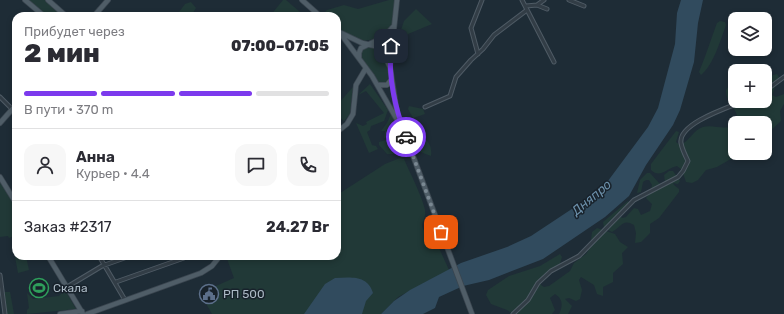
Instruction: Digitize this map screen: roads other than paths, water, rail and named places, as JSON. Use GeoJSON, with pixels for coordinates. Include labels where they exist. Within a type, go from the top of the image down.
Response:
{"type":"FeatureCollection","features":[{"type":"Feature","properties":{"kind":"main road"},"geometry":{"type":"LineString","coordinates":[[25,0],[39,12]]}},
{"type":"Feature","properties":{"kind":"main road"},"geometry":{"type":"LineString","coordinates":[[48,0],[62,12]]}},
{"type":"Feature","properties":{"kind":"main road"},"geometry":{"type":"LineString","coordinates":[[98,12],[108,0]]}},
{"type":"Feature","properties":{"kind":"main road"},"geometry":{"type":"LineString","coordinates":[[302,0],[316,12]]}},
{"type":"Feature","properties":{"kind":"main road"},"geometry":{"type":"LineString","coordinates":[[398,0],[390,68],[397,113],[471,314]]}},
{"type":"Feature","properties":{"kind":"main road"},"geometry":{"type":"LineString","coordinates":[[360,60],[359,50],[367,44],[388,35],[395,24]]}},
{"type":"Feature","properties":{"kind":"main road"},"geometry":{"type":"LineString","coordinates":[[341,32],[362,43],[375,46],[382,51],[390,68]]}},
{"type":"Feature","properties":{"kind":"main road"},"geometry":{"type":"LineString","coordinates":[[341,35],[372,76],[396,117],[440,232]]}},
{"type":"Feature","properties":{"kind":"main road"},"geometry":{"type":"LineString","coordinates":[[341,129],[347,124],[353,114],[356,85],[366,68]]}},
{"type":"Feature","properties":{"kind":"main road"},"geometry":{"type":"LineString","coordinates":[[361,78],[365,76],[372,76]]}},
{"type":"Feature","properties":{"kind":"main road"},"geometry":{"type":"LineString","coordinates":[[378,85],[387,85],[391,80]]}},
{"type":"Feature","properties":{"kind":"main road"},"geometry":{"type":"LineString","coordinates":[[0,123],[12,109]]}},
{"type":"Feature","properties":{"kind":"main road"},"geometry":{"type":"LineString","coordinates":[[0,177],[12,196]]}},
{"type":"Feature","properties":{"kind":"main road"},"geometry":{"type":"LineString","coordinates":[[50,260],[84,313]]}},
{"type":"Feature","properties":{"kind":"main road"},"geometry":{"type":"LineString","coordinates":[[60,314],[84,313],[126,300],[208,270],[217,260]]}},
{"type":"Feature","properties":{"kind":"street"},"geometry":{"type":"LineString","coordinates":[[478,54],[471,28],[482,0]]}},
{"type":"Feature","properties":{"kind":"street"},"geometry":{"type":"LineString","coordinates":[[522,0],[554,62]]}},
{"type":"Feature","properties":{"kind":"street"},"geometry":{"type":"LineString","coordinates":[[537,5],[544,0]]}},
{"type":"Feature","properties":{"kind":"street"},"geometry":{"type":"LineString","coordinates":[[569,0],[584,6]]}},
{"type":"Feature","properties":{"kind":"street"},"geometry":{"type":"LineString","coordinates":[[425,107],[450,96],[456,77],[494,35],[527,8],[528,5],[537,5],[547,9]]}},
{"type":"Feature","properties":{"kind":"street"},"geometry":{"type":"LineString","coordinates":[[772,86],[784,78]]}},
{"type":"Feature","properties":{"kind":"street"},"geometry":{"type":"LineString","coordinates":[[0,97],[12,106]]}},
{"type":"Feature","properties":{"kind":"street"},"geometry":{"type":"LineString","coordinates":[[513,314],[528,300],[538,283],[551,270],[579,256],[634,200],[678,177],[684,171],[688,161],[680,142],[682,136],[702,117],[728,107]]}},
{"type":"Feature","properties":{"kind":"street"},"geometry":{"type":"LineString","coordinates":[[102,260],[126,300]]}},
{"type":"Feature","properties":{"kind":"street"},"geometry":{"type":"LineString","coordinates":[[67,287],[105,265],[119,260]]}},
{"type":"Feature","properties":{"kind":"street"},"geometry":{"type":"LineString","coordinates":[[116,282],[178,260]]}},
{"type":"Feature","properties":{"kind":"street"},"geometry":{"type":"LineString","coordinates":[[0,274],[5,314]]}},
{"type":"Feature","properties":{"kind":"water","name":"Дняпро"},"geometry":{"type":"Polygon","coordinates":[[[681,0],[703,0],[698,23],[694,62],[680,110],[673,125],[646,165],[629,196],[605,217],[543,259],[489,280],[463,286],[439,297],[435,308],[423,314],[381,314],[394,301],[410,290],[461,263],[507,247],[531,236],[602,189],[648,127],[658,108],[675,44],[677,13],[681,0]]]}},
{"type":"Feature","properties":{"kind":"water"},"geometry":{"type":"Polygon","coordinates":[[[335,278],[358,278],[363,280],[371,287],[373,293],[366,301],[362,314],[304,314],[325,284],[335,278]]]}},
{"type":"Feature","properties":{"kind":"place","name":"Скала"},"geometry":{"type":"Point","coordinates":[39,288]}},
{"type":"Feature","properties":{"kind":"place","name":"РП 500"},"geometry":{"type":"Point","coordinates":[209,294]}}]}
